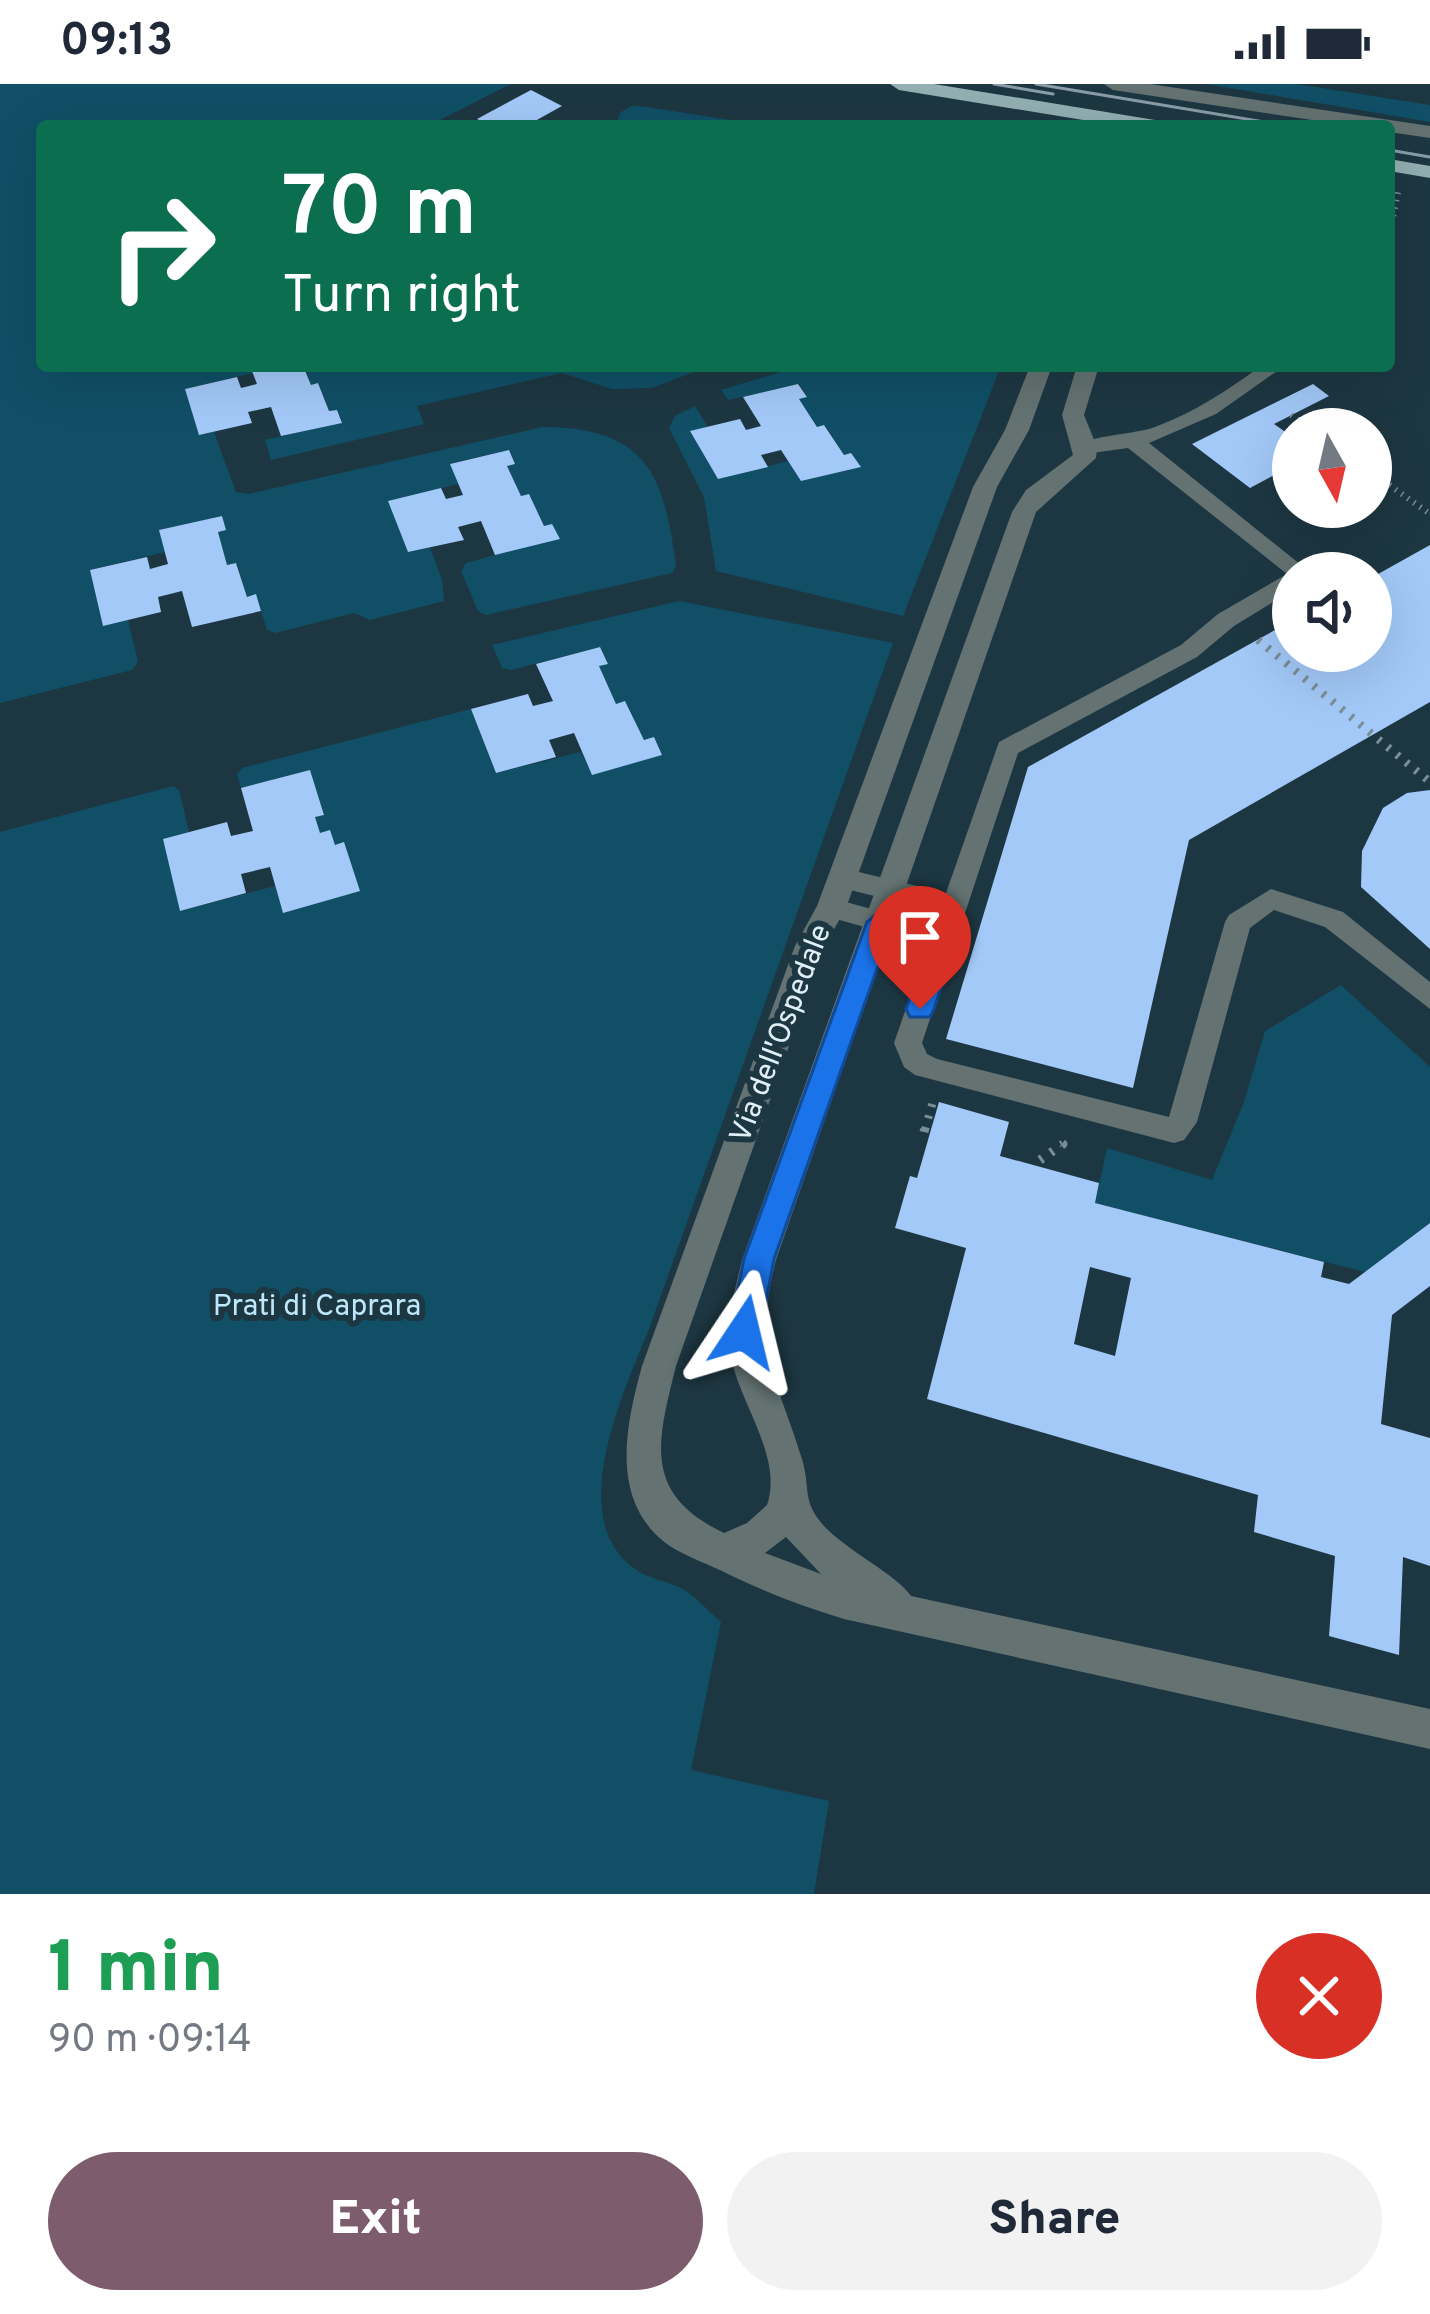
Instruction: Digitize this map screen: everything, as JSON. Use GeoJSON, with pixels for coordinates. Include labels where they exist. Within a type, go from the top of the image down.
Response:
{"type":"FeatureCollection","features":[{"type":"Feature","properties":{"kind":"main road"},"geometry":{"type":"LineString","coordinates":[[899,84],[1108,120]]}},
{"type":"Feature","properties":{"kind":"street"},"geometry":{"type":"LineString","coordinates":[[1130,120],[1121,85],[1351,120]]}},
{"type":"Feature","properties":{"kind":"street"},"geometry":{"type":"LineString","coordinates":[[1395,127],[1430,132]]}},
{"type":"Feature","properties":{"kind":"street","name":"Via dell'Ospedale"},"geometry":{"type":"LineString","coordinates":[[1039,372],[1017,430],[985,487],[836,893],[810,946],[675,1320],[644,1427],[641,1469],[657,1507],[679,1532],[787,1583],[1430,1729]]}},
{"type":"Feature","properties":{"kind":"street"},"geometry":{"type":"LineString","coordinates":[[1085,447],[1073,410],[1086,372]]}},
{"type":"Feature","properties":{"kind":"street","name":"Via dell'Ospedale"},"geometry":{"type":"LineString","coordinates":[[915,1614],[818,1547],[796,1523],[786,1503],[786,1459],[750,1366],[744,1332],[750,1294],[1028,504],[1077,466],[1085,447]]}},
{"type":"Feature","properties":{"kind":"street"},"geometry":{"type":"LineString","coordinates":[[723,1552],[750,1544],[768,1530],[786,1503]]}},
{"type":"Feature","properties":{"kind":"lane"},"geometry":{"type":"LineString","coordinates":[[1085,447],[1136,444],[1219,405],[1266,372]]}},
{"type":"Feature","properties":{"kind":"lane"},"geometry":{"type":"LineString","coordinates":[[1136,444],[1273,552]]}},
{"type":"Feature","properties":{"kind":"lane"},"geometry":{"type":"LineString","coordinates":[[1272,593],[1226,620],[1189,651],[1013,743],[908,1043],[917,1065],[1174,1131],[1184,1122],[1238,922],[1271,899],[1312,908],[1334,919],[1430,998]]}},
{"type":"Feature","properties":{"kind":"lane"},"geometry":{"type":"LineString","coordinates":[[836,893],[892,890],[954,905]]}},
{"type":"Feature","properties":{"kind":"lane"},"geometry":{"type":"LineString","coordinates":[[836,893],[880,922],[943,939]]}},
{"type":"Feature","properties":{"kind":"path"},"geometry":{"type":"LineString","coordinates":[[1395,204],[1404,174]]}},
{"type":"Feature","properties":{"kind":"path"},"geometry":{"type":"LineString","coordinates":[[1392,486],[1428,509]]}},
{"type":"Feature","properties":{"kind":"path"},"geometry":{"type":"LineString","coordinates":[[1249,633],[1430,782]]}},
{"type":"Feature","properties":{"kind":"green space"},"geometry":{"type":"Polygon","coordinates":[[[0,84],[511,84],[440,120],[36,120],[36,372],[253,372],[185,389],[214,432],[236,492],[249,494],[543,427],[606,436],[628,447],[656,482],[671,534],[676,566],[672,573],[486,615],[478,611],[461,571],[466,563],[495,555],[544,526],[529,495],[521,496],[507,466],[515,463],[509,450],[451,463],[458,484],[389,501],[408,552],[430,547],[444,601],[370,620],[354,613],[275,633],[267,630],[256,595],[247,597],[237,563],[227,565],[218,532],[226,530],[222,516],[160,530],[165,552],[90,570],[103,625],[128,620],[138,662],[132,670],[0,703],[0,84]]]}},
{"type":"Feature","properties":{"kind":"green space"},"geometry":{"type":"Polygon","coordinates":[[[1206,84],[1296,84],[1430,105],[1430,122],[1206,84]]]}},
{"type":"Feature","properties":{"kind":"green space"},"geometry":{"type":"Polygon","coordinates":[[[632,106],[647,107],[730,120],[618,120],[632,106]]]}},
{"type":"Feature","properties":{"kind":"green space"},"geometry":{"type":"Polygon","coordinates":[[[306,372],[693,372],[652,388],[612,389],[562,373],[417,406],[424,424],[271,460],[265,440],[342,422],[337,410],[329,411],[319,384],[311,385],[306,372]]]}},
{"type":"Feature","properties":{"kind":"green space"},"geometry":{"type":"Polygon","coordinates":[[[781,372],[999,372],[903,616],[716,571],[704,497],[669,428],[675,416],[695,406],[708,427],[691,432],[718,479],[788,461],[802,481],[859,467],[851,453],[844,455],[825,425],[817,427],[799,399],[807,396],[799,384],[728,400],[721,390],[781,372]]]}},
{"type":"Feature","properties":{"kind":"green space","name":"Prati di Caprara"},"geometry":{"type":"Polygon","coordinates":[[[679,601],[893,643],[615,1418],[601,1487],[603,1519],[614,1547],[635,1569],[686,1591],[721,1622],[691,1770],[829,1801],[814,1894],[0,1894],[0,832],[173,786],[179,790],[189,832],[180,911],[275,886],[283,912],[335,845],[320,833],[315,817],[324,814],[310,770],[241,788],[237,775],[242,768],[471,709],[496,773],[581,752],[592,774],[662,755],[654,738],[644,740],[626,702],[616,704],[599,666],[608,663],[600,647],[511,670],[502,668],[492,645],[679,601]]]}},
{"type":"Feature","properties":{"kind":"green space"},"geometry":{"type":"Polygon","coordinates":[[[1341,985],[1430,1067],[1430,1223],[1365,1272],[1095,1203],[1107,1148],[1212,1180],[1244,1102],[1265,1031],[1341,985]]]}},
{"type":"Feature","properties":{"kind":"building"},"geometry":{"type":"Polygon","coordinates":[[[531,90],[562,106],[537,120],[477,119],[531,90]]]}},
{"type":"Feature","properties":{"kind":"building"},"geometry":{"type":"Polygon","coordinates":[[[252,372],[306,372],[311,385],[318,383],[329,411],[337,410],[342,423],[281,436],[271,407],[248,412],[252,423],[199,435],[185,389],[237,377],[241,388],[257,384],[252,372]]]}},
{"type":"Feature","properties":{"kind":"building"},"geometry":{"type":"Polygon","coordinates":[[[798,384],[807,397],[799,399],[817,427],[824,425],[844,455],[851,453],[861,467],[801,481],[781,450],[761,455],[768,467],[718,479],[690,431],[740,419],[746,430],[761,426],[743,397],[798,384]]]}},
{"type":"Feature","properties":{"kind":"building"},"geometry":{"type":"Polygon","coordinates":[[[1313,384],[1329,396],[1305,408],[1272,408],[1272,476],[1250,488],[1192,444],[1313,384]]]}},
{"type":"Feature","properties":{"kind":"building"},"geometry":{"type":"Polygon","coordinates":[[[509,450],[515,464],[507,466],[521,496],[529,494],[544,526],[552,524],[560,539],[495,555],[481,521],[458,527],[464,540],[408,552],[388,501],[441,488],[446,499],[463,495],[450,464],[509,450]]]}},
{"type":"Feature","properties":{"kind":"building"},"geometry":{"type":"Polygon","coordinates":[[[222,516],[226,530],[218,532],[227,565],[236,563],[247,597],[256,594],[261,611],[192,627],[182,591],[158,597],[161,612],[103,626],[90,570],[147,557],[150,569],[168,564],[159,530],[222,516]]]}},
{"type":"Feature","properties":{"kind":"building"},"geometry":{"type":"Polygon","coordinates":[[[1430,545],[1430,702],[1189,840],[1133,1088],[946,1039],[1028,767],[1272,632],[1272,672],[1392,672],[1392,566],[1430,545]]]}},
{"type":"Feature","properties":{"kind":"building"},"geometry":{"type":"Polygon","coordinates":[[[600,647],[608,664],[599,666],[616,704],[625,701],[644,740],[654,737],[662,755],[592,775],[574,733],[549,740],[556,757],[496,773],[471,709],[528,694],[533,706],[553,701],[536,664],[600,647]]]}},
{"type":"Feature","properties":{"kind":"building"},"geometry":{"type":"Polygon","coordinates":[[[310,770],[324,815],[315,817],[320,833],[330,830],[335,845],[344,842],[360,891],[283,913],[270,867],[241,874],[246,893],[180,911],[163,839],[227,822],[231,836],[253,831],[241,788],[310,770]]]}},
{"type":"Feature","properties":{"kind":"building"},"geometry":{"type":"Polygon","coordinates":[[[1430,790],[1430,949],[1361,887],[1362,851],[1383,808],[1407,793],[1430,790]]]}},
{"type":"Feature","properties":{"kind":"building"},"geometry":{"type":"Polygon","coordinates":[[[939,1102],[1009,1122],[1000,1156],[1099,1183],[1095,1203],[1324,1262],[1321,1277],[1349,1284],[1430,1223],[1430,1286],[1392,1315],[1381,1424],[1430,1438],[1430,1566],[1403,1557],[1399,1655],[1329,1636],[1335,1556],[1254,1532],[1258,1495],[927,1399],[966,1248],[895,1228],[910,1176],[917,1178],[939,1102]],[[1090,1267],[1074,1344],[1115,1356],[1131,1278],[1090,1267]]]}},
{"type":"Feature","properties":{"kind":"tram line"},"geometry":{"type":"LineString","coordinates":[[994,84],[1053,94]]}},
{"type":"Feature","properties":{"kind":"tram line"},"geometry":{"type":"LineString","coordinates":[[1036,84],[1253,120]]}},
{"type":"Feature","properties":{"kind":"tram line"},"geometry":{"type":"LineString","coordinates":[[1395,151],[1430,157]]}},
{"type":"Feature","properties":{"kind":"route"},"geometry":{"type":"LineString","coordinates":[[744,1332],[759,1259],[880,922],[943,939],[920,1009]]}}]}
